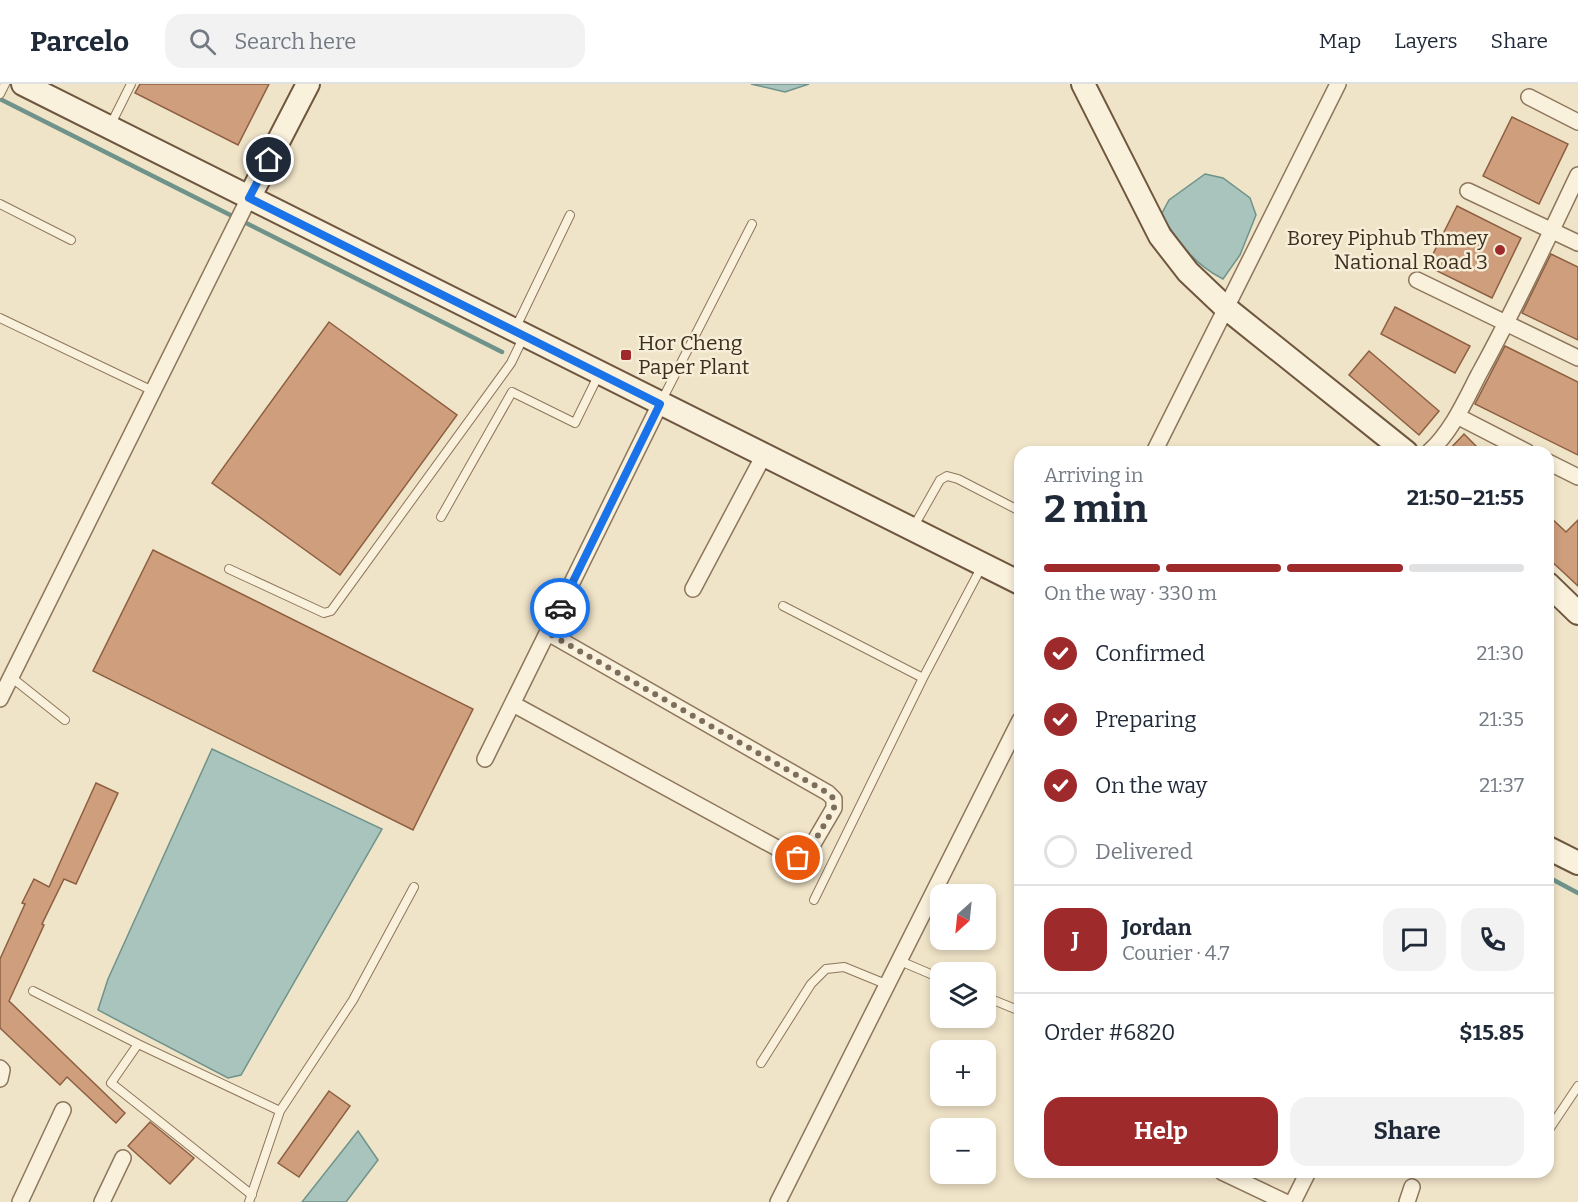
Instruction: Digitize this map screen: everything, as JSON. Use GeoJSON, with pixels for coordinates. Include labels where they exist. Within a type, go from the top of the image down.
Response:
{"type":"FeatureCollection","features":[{"type":"Feature","properties":{"kind":"main road"},"geometry":{"type":"LineString","coordinates":[[247,203],[308,84]]}},
{"type":"Feature","properties":{"kind":"main road"},"geometry":{"type":"LineString","coordinates":[[1083,84],[1160,236],[1188,272],[1226,308],[1398,446]]}},
{"type":"Feature","properties":{"kind":"main road"},"geometry":{"type":"LineString","coordinates":[[8,88],[110,128],[247,203],[519,333],[1014,580]]}},
{"type":"Feature","properties":{"kind":"main road"},"geometry":{"type":"LineString","coordinates":[[1554,589],[1578,611]]}},
{"type":"Feature","properties":{"kind":"main road"},"geometry":{"type":"LineString","coordinates":[[1554,851],[1578,863]]}},
{"type":"Feature","properties":{"kind":"street"},"geometry":{"type":"LineString","coordinates":[[1157,446],[1338,84]]}},
{"type":"Feature","properties":{"kind":"street"},"geometry":{"type":"LineString","coordinates":[[1529,97],[1578,122]]}},
{"type":"Feature","properties":{"kind":"street"},"geometry":{"type":"LineString","coordinates":[[1436,446],[1456,416],[1507,324],[1578,175]]}},
{"type":"Feature","properties":{"kind":"street"},"geometry":{"type":"LineString","coordinates":[[1468,191],[1578,243]]}},
{"type":"Feature","properties":{"kind":"street"},"geometry":{"type":"LineString","coordinates":[[0,699],[247,203]]}},
{"type":"Feature","properties":{"kind":"street"},"geometry":{"type":"LineString","coordinates":[[1417,280],[1578,358]]}},
{"type":"Feature","properties":{"kind":"street"},"geometry":{"type":"LineString","coordinates":[[485,759],[660,404]]}},
{"type":"Feature","properties":{"kind":"street"},"geometry":{"type":"LineString","coordinates":[[1456,416],[1515,446]]}},
{"type":"Feature","properties":{"kind":"street"},"geometry":{"type":"LineString","coordinates":[[693,589],[764,455]]}},
{"type":"Feature","properties":{"kind":"street"},"geometry":{"type":"LineString","coordinates":[[1554,465],[1578,477]]}},
{"type":"Feature","properties":{"kind":"street"},"geometry":{"type":"LineString","coordinates":[[513,704],[798,858],[806,856],[834,808],[834,799],[828,793],[548,633]]}},
{"type":"Feature","properties":{"kind":"street"},"geometry":{"type":"LineString","coordinates":[[778,1202],[1014,732]]}},
{"type":"Feature","properties":{"kind":"street"},"geometry":{"type":"LineString","coordinates":[[0,1068],[2,1070],[0,1079]]}},
{"type":"Feature","properties":{"kind":"street"},"geometry":{"type":"LineString","coordinates":[[20,1202],[63,1110]]}},
{"type":"Feature","properties":{"kind":"street"},"geometry":{"type":"LineString","coordinates":[[102,1202],[123,1158]]}},
{"type":"Feature","properties":{"kind":"street"},"geometry":{"type":"LineString","coordinates":[[1235,1178],[1285,1202]]}},
{"type":"Feature","properties":{"kind":"street"},"geometry":{"type":"LineString","coordinates":[[1293,1202],[1305,1178]]}},
{"type":"Feature","properties":{"kind":"lane"},"geometry":{"type":"LineString","coordinates":[[110,128],[131,84]]}},
{"type":"Feature","properties":{"kind":"lane"},"geometry":{"type":"LineString","coordinates":[[0,204],[71,240]]}},
{"type":"Feature","properties":{"kind":"lane"},"geometry":{"type":"LineString","coordinates":[[229,569],[324,613],[331,611],[511,363],[519,333],[570,215]]}},
{"type":"Feature","properties":{"kind":"lane"},"geometry":{"type":"LineString","coordinates":[[660,404],[752,224]]}},
{"type":"Feature","properties":{"kind":"lane"},"geometry":{"type":"LineString","coordinates":[[0,318],[153,391]]}},
{"type":"Feature","properties":{"kind":"lane"},"geometry":{"type":"LineString","coordinates":[[441,517],[512,392],[575,423],[600,373]]}},
{"type":"Feature","properties":{"kind":"lane"},"geometry":{"type":"LineString","coordinates":[[912,530],[940,480],[947,476],[958,479],[1014,509]]}},
{"type":"Feature","properties":{"kind":"lane"},"geometry":{"type":"LineString","coordinates":[[814,900],[982,564]]}},
{"type":"Feature","properties":{"kind":"lane"},"geometry":{"type":"LineString","coordinates":[[783,606],[923,678]]}},
{"type":"Feature","properties":{"kind":"lane"},"geometry":{"type":"LineString","coordinates":[[11,677],[65,720]]}},
{"type":"Feature","properties":{"kind":"lane"},"geometry":{"type":"LineString","coordinates":[[138,1044],[111,1083],[250,1199],[280,1111],[353,1000],[414,887]]}},
{"type":"Feature","properties":{"kind":"lane"},"geometry":{"type":"LineString","coordinates":[[900,961],[930,974]]}},
{"type":"Feature","properties":{"kind":"lane"},"geometry":{"type":"LineString","coordinates":[[761,1063],[811,984],[826,969],[844,967],[888,985]]}},
{"type":"Feature","properties":{"kind":"lane"},"geometry":{"type":"LineString","coordinates":[[33,991],[280,1111]]}},
{"type":"Feature","properties":{"kind":"lane"},"geometry":{"type":"LineString","coordinates":[[996,1001],[1014,1009]]}},
{"type":"Feature","properties":{"kind":"lane"},"geometry":{"type":"LineString","coordinates":[[1554,1122],[1578,1086]]}},
{"type":"Feature","properties":{"kind":"water"},"geometry":{"type":"Polygon","coordinates":[[[751,84],[809,84],[785,92],[751,84]]]}},
{"type":"Feature","properties":{"kind":"water"},"geometry":{"type":"Polygon","coordinates":[[[1205,174],[1223,178],[1250,198],[1256,215],[1240,255],[1223,279],[1195,259],[1161,215],[1169,200],[1205,174]]]}},
{"type":"Feature","properties":{"kind":"water"},"geometry":{"type":"Polygon","coordinates":[[[212,749],[382,829],[241,1075],[228,1078],[98,1010],[108,979],[212,749]]]}},
{"type":"Feature","properties":{"kind":"water"},"geometry":{"type":"Polygon","coordinates":[[[358,1131],[378,1160],[346,1202],[302,1202],[358,1131]]]}},
{"type":"Feature","properties":{"kind":"building"},"geometry":{"type":"Polygon","coordinates":[[[140,84],[269,84],[238,145],[135,93],[140,84]]]}},
{"type":"Feature","properties":{"kind":"building"},"geometry":{"type":"Polygon","coordinates":[[[1512,117],[1568,144],[1539,204],[1483,176],[1512,117]]]}},
{"type":"Feature","properties":{"kind":"building"},"geometry":{"type":"Polygon","coordinates":[[[1457,206],[1521,238],[1492,298],[1427,266],[1457,206]]]}},
{"type":"Feature","properties":{"kind":"building"},"geometry":{"type":"Polygon","coordinates":[[[1551,254],[1578,267],[1578,340],[1522,313],[1551,254]]]}},
{"type":"Feature","properties":{"kind":"building"},"geometry":{"type":"Polygon","coordinates":[[[1395,307],[1470,346],[1455,373],[1381,334],[1395,307]]]}},
{"type":"Feature","properties":{"kind":"building"},"geometry":{"type":"Polygon","coordinates":[[[329,322],[457,415],[340,575],[212,483],[329,322]]]}},
{"type":"Feature","properties":{"kind":"building"},"geometry":{"type":"Polygon","coordinates":[[[1505,346],[1578,382],[1578,455],[1475,404],[1505,346]]]}},
{"type":"Feature","properties":{"kind":"building"},"geometry":{"type":"Polygon","coordinates":[[[1369,351],[1439,411],[1419,435],[1349,375],[1369,351]]]}},
{"type":"Feature","properties":{"kind":"building"},"geometry":{"type":"Polygon","coordinates":[[[1464,434],[1476,446],[1453,446],[1464,434]]]}},
{"type":"Feature","properties":{"kind":"building"},"geometry":{"type":"Polygon","coordinates":[[[1578,520],[1578,586],[1554,564],[1554,521],[1566,532],[1578,520]]]}},
{"type":"Feature","properties":{"kind":"building"},"geometry":{"type":"Polygon","coordinates":[[[153,550],[473,709],[413,830],[93,671],[153,550]]]}},
{"type":"Feature","properties":{"kind":"building"},"geometry":{"type":"Polygon","coordinates":[[[96,783],[118,793],[76,884],[64,879],[9,1001],[125,1113],[116,1123],[67,1077],[60,1085],[0,1028],[0,959],[34,879],[49,887],[96,783]]]}},
{"type":"Feature","properties":{"kind":"building"},"geometry":{"type":"Polygon","coordinates":[[[329,1091],[350,1106],[299,1177],[278,1163],[329,1091]]]}},
{"type":"Feature","properties":{"kind":"building"},"geometry":{"type":"Polygon","coordinates":[[[150,1122],[194,1158],[170,1184],[128,1146],[150,1122]]]}},
{"type":"Feature","properties":{"kind":"waterway"},"geometry":{"type":"LineString","coordinates":[[0,99],[502,352]]}},
{"type":"Feature","properties":{"kind":"waterway"},"geometry":{"type":"LineString","coordinates":[[1554,880],[1578,893]]}},
{"type":"Feature","properties":{"kind":"way so far"},"geometry":{"type":"LineString","coordinates":[[560,608],[548,633],[828,793],[834,799],[834,808],[806,856],[798,858]]}},
{"type":"Feature","properties":{"kind":"place","name":"Borey Piphub Thmey National Road 3"},"geometry":{"type":"Point","coordinates":[1500,250]}},
{"type":"Feature","properties":{"kind":"place","name":"Hor Cheng Paper Plant"},"geometry":{"type":"Point","coordinates":[626,355]}},
{"type":"Feature","properties":{"kind":"route"},"geometry":{"type":"LineString","coordinates":[[269,160],[249,198],[660,404],[560,608]]}}]}
